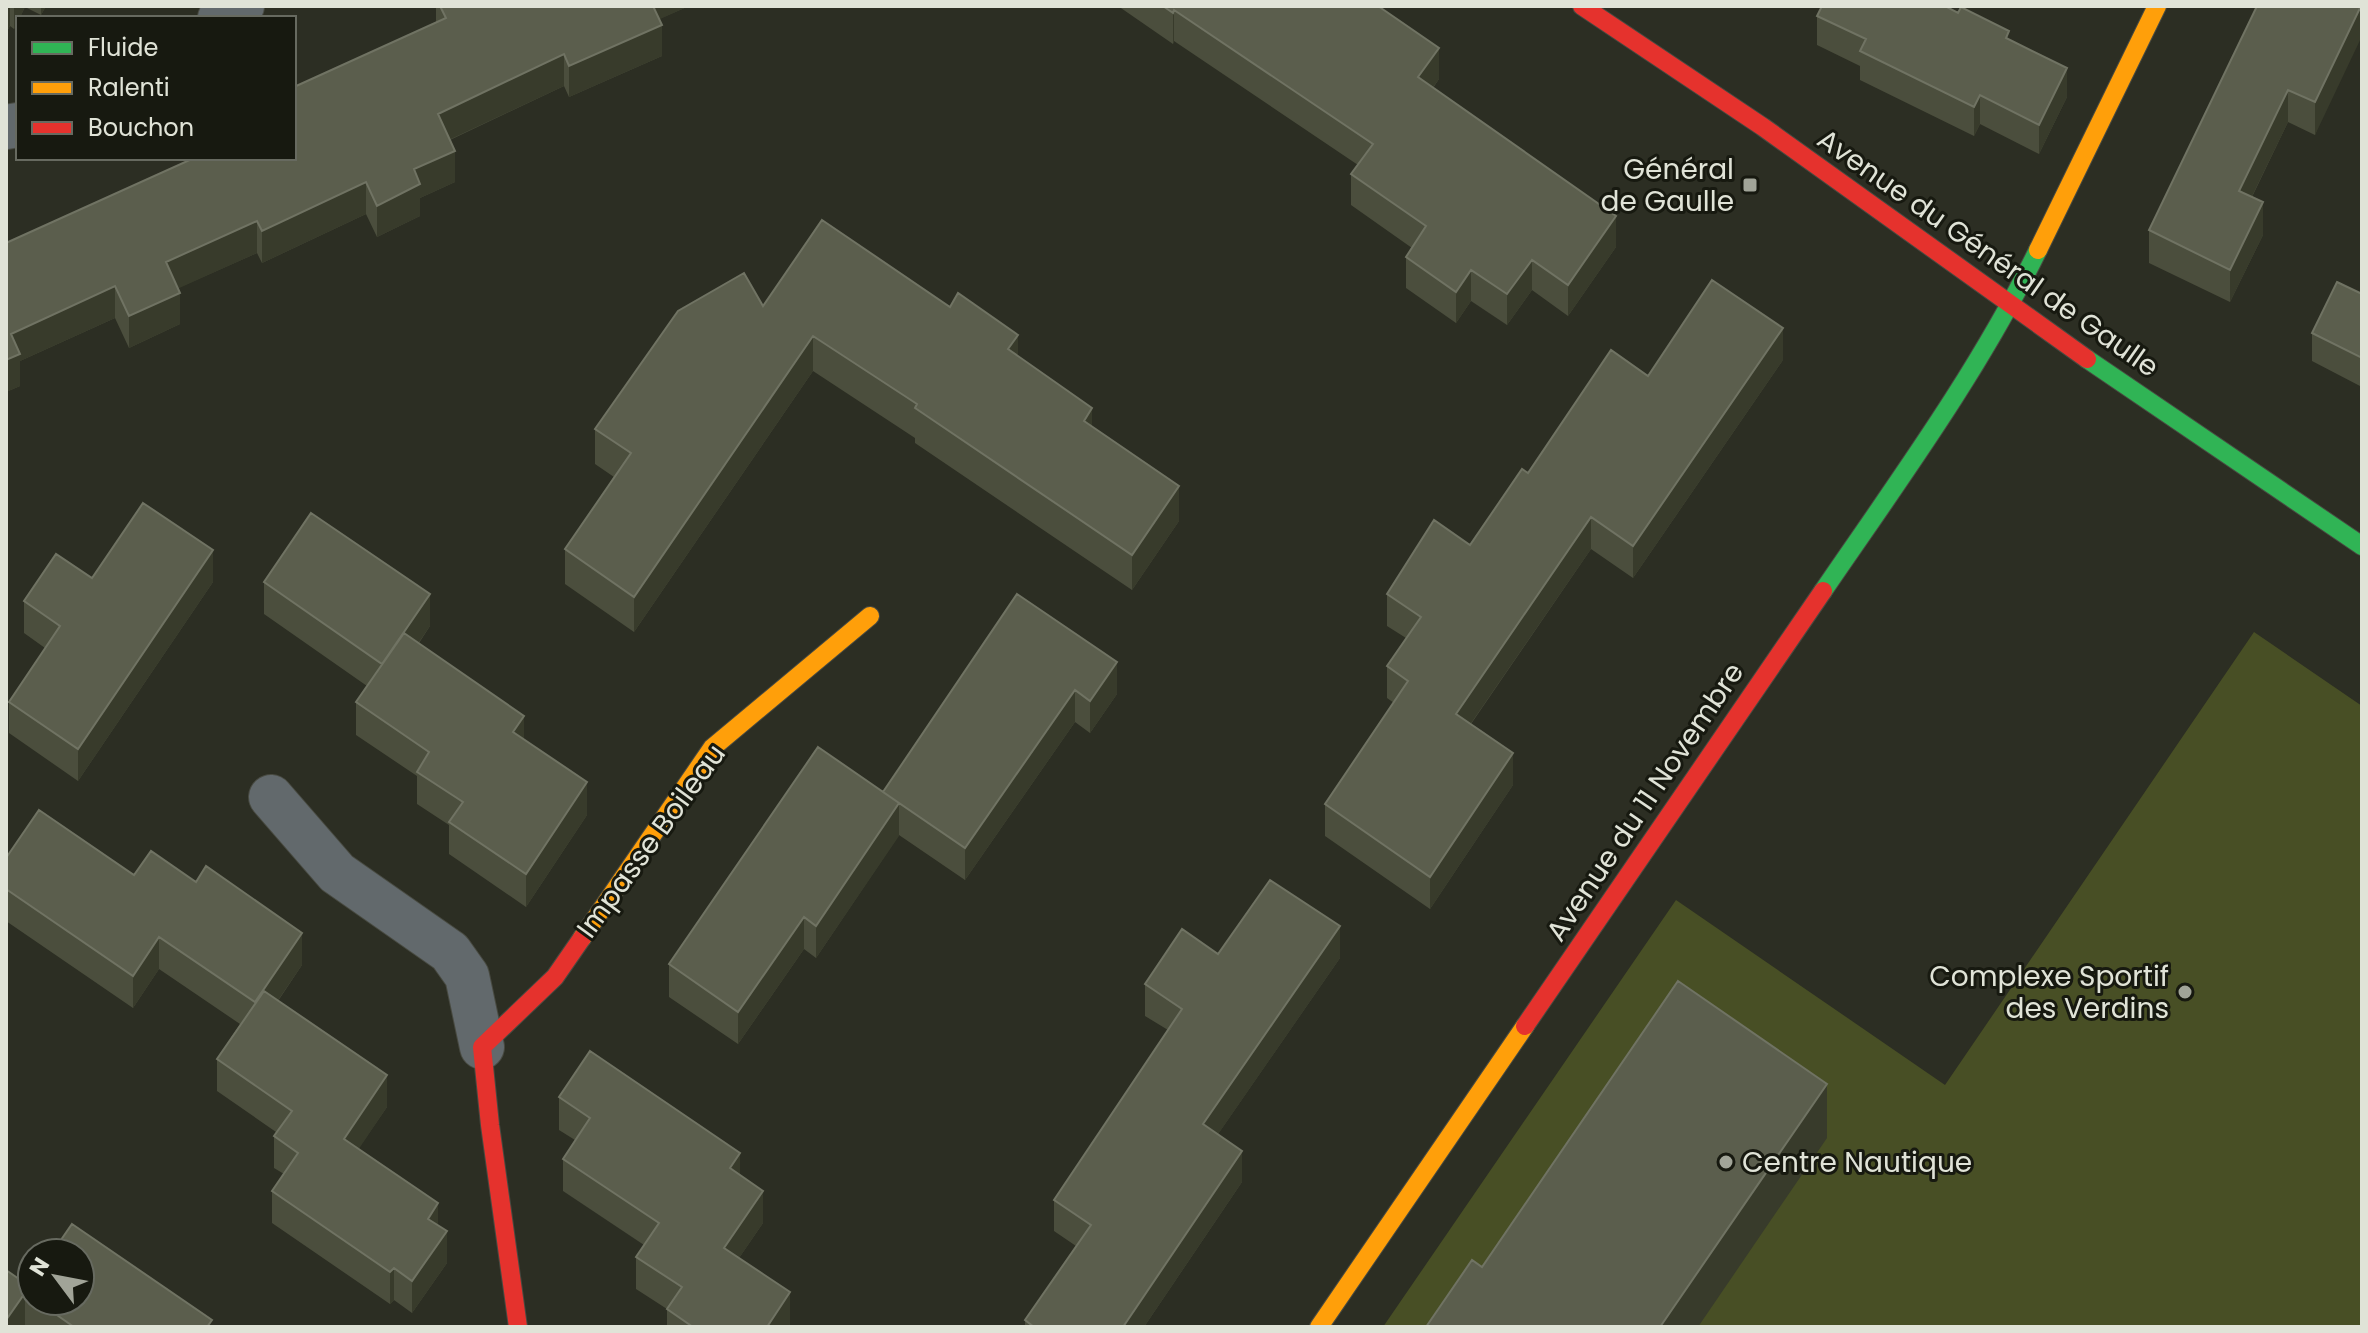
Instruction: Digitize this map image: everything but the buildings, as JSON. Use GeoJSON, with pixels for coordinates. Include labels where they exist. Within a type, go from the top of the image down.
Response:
{"type":"FeatureCollection","features":[{"type":"Feature","properties":{"kind":"street"},"geometry":{"type":"LineString","coordinates":[[224,16],[242,6]]}},
{"type":"Feature","properties":{"kind":"street","name":"Avenue du Général de Gaulle"},"geometry":{"type":"LineString","coordinates":[[1582,6],[1763,127],[2011,306],[2362,546]]}},
{"type":"Feature","properties":{"kind":"street","name":"Avenue du 11 Novembre"},"geometry":{"type":"LineString","coordinates":[[1319,1327],[1939,421],[2011,306],[2157,6]]}},
{"type":"Feature","properties":{"kind":"street","name":"Impasse Boileau"},"geometry":{"type":"LineString","coordinates":[[482,1047],[555,977],[712,748],[870,616]]}},
{"type":"Feature","properties":{"kind":"street"},"geometry":{"type":"LineString","coordinates":[[271,797],[337,873],[450,952],[467,976],[482,1047],[518,1327]]}},
{"type":"Feature","properties":{"kind":"green space","name":"Complexe Sportif des Verdins"},"geometry":{"type":"Polygon","coordinates":[[[2254,632],[2362,706],[2362,1327],[1383,1327],[1676,900],[1945,1085],[2254,632]]]}},
{"type":"Feature","properties":{"kind":"traffic: fast"},"geometry":{"type":"LineString","coordinates":[[1823,591],[1964,382],[2038,250]]}},
{"type":"Feature","properties":{"kind":"traffic: fast"},"geometry":{"type":"LineString","coordinates":[[2087,359],[2362,546]]}},
{"type":"Feature","properties":{"kind":"traffic: slow"},"geometry":{"type":"LineString","coordinates":[[2038,250],[2157,6]]}},
{"type":"Feature","properties":{"kind":"traffic: slow"},"geometry":{"type":"LineString","coordinates":[[582,938],[712,748],[870,616]]}},
{"type":"Feature","properties":{"kind":"traffic: slow"},"geometry":{"type":"LineString","coordinates":[[1319,1327],[1525,1026]]}},
{"type":"Feature","properties":{"kind":"traffic: jam"},"geometry":{"type":"LineString","coordinates":[[1582,6],[1763,127],[2087,359]]}},
{"type":"Feature","properties":{"kind":"traffic: jam"},"geometry":{"type":"LineString","coordinates":[[1525,1026],[1823,591]]}},
{"type":"Feature","properties":{"kind":"traffic: jam"},"geometry":{"type":"LineString","coordinates":[[518,1327],[482,1047],[555,977],[582,938]]}},
{"type":"Feature","properties":{"kind":"place","name":"Général de Gaulle"},"geometry":{"type":"Point","coordinates":[1750,185]}},
{"type":"Feature","properties":{"kind":"place","name":"Complexe Sportif des Verdins"},"geometry":{"type":"Point","coordinates":[2185,992]}},
{"type":"Feature","properties":{"kind":"place","name":"Centre Nautique"},"geometry":{"type":"Point","coordinates":[1726,1162]}}]}
